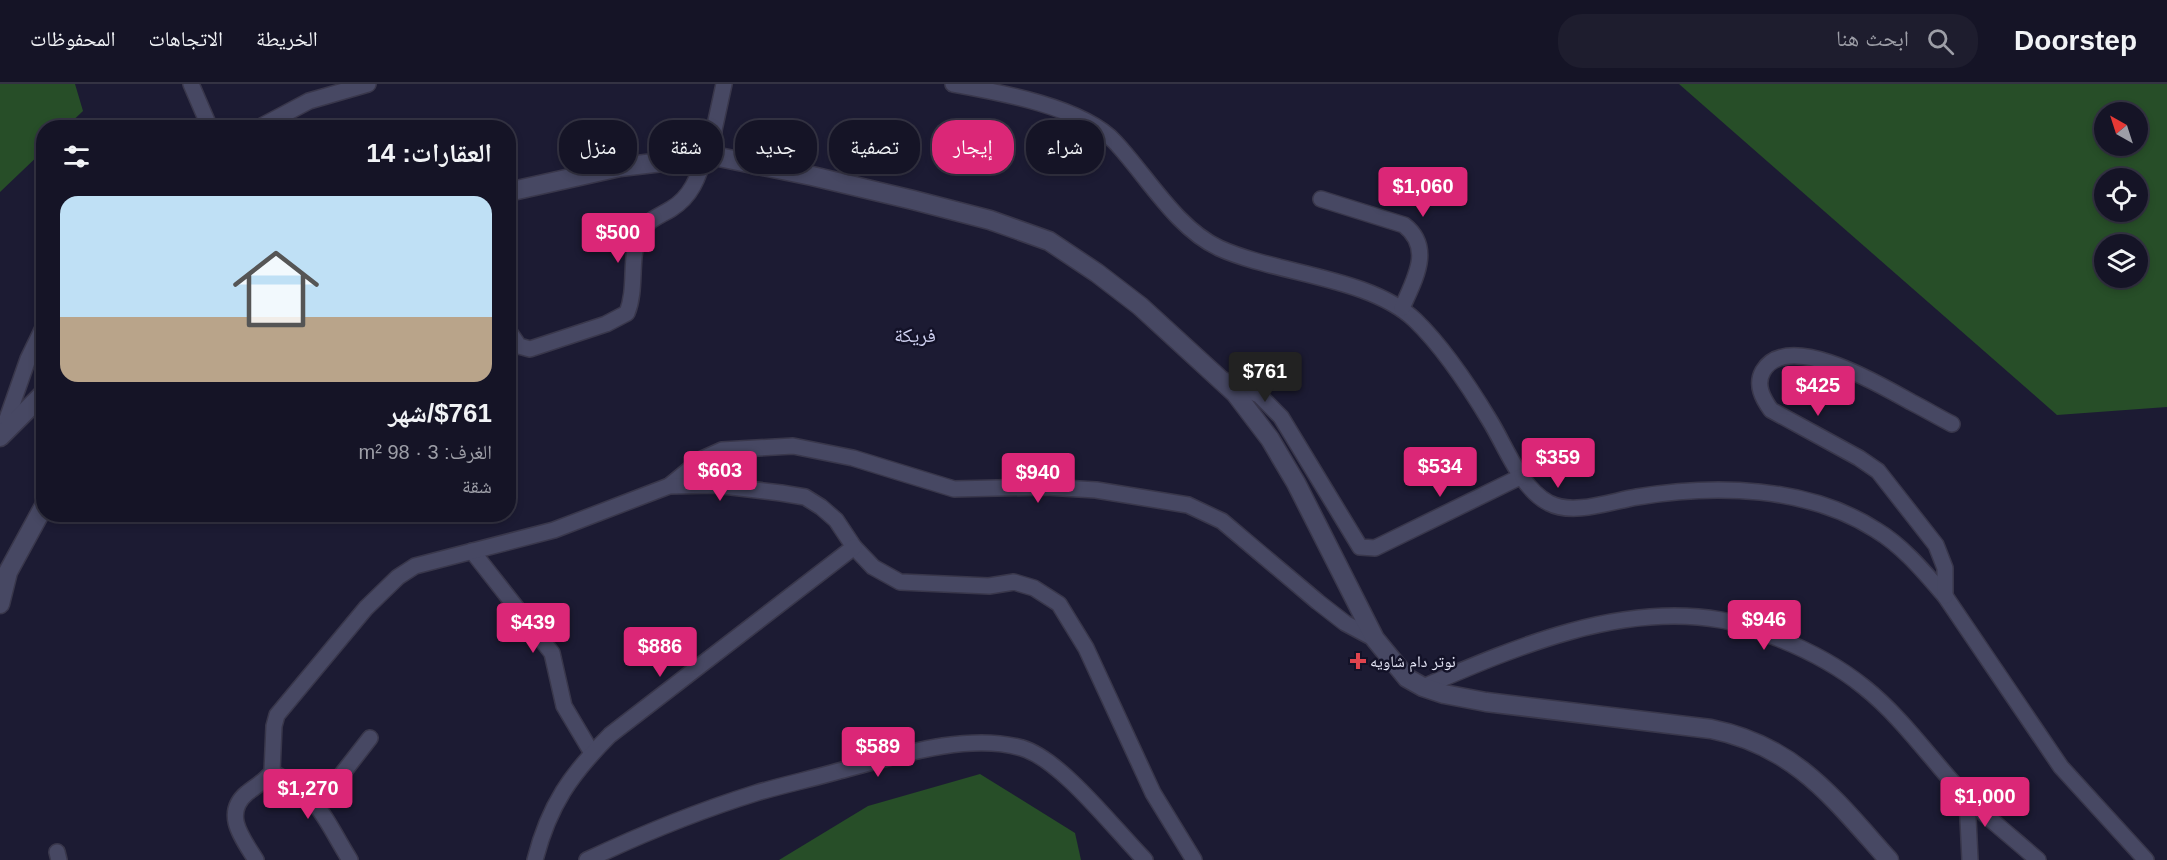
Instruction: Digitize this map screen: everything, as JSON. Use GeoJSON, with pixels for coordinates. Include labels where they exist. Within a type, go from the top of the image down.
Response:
{"type":"FeatureCollection","features":[{"type":"Feature","properties":{"kind":"street"},"geometry":{"type":"LineString","coordinates":[[191,84],[207,120]]}},
{"type":"Feature","properties":{"kind":"street"},"geometry":{"type":"LineString","coordinates":[[273,120],[309,101],[368,84]]}},
{"type":"Feature","properties":{"kind":"street"},"geometry":{"type":"LineString","coordinates":[[716,120],[724,84]]}},
{"type":"Feature","properties":{"kind":"street"},"geometry":{"type":"LineString","coordinates":[[953,84],[986,87],[1027,99],[1078,118],[1113,139],[1189,229],[1205,241],[1267,264],[1349,286],[1402,308],[1418,323],[1449,362],[1488,417],[1522,476],[1546,502],[1558,507],[1580,507],[1674,491],[1722,488],[1768,493],[1808,502],[1850,516],[1878,530],[1926,574],[1945,596],[2061,767],[2146,860]]}},
{"type":"Feature","properties":{"kind":"street"},"geometry":{"type":"LineString","coordinates":[[723,159],[790,171],[913,200],[990,220],[1049,241],[1097,273],[1140,306],[1234,393],[1270,439],[1375,639],[1407,678],[1423,687],[1486,702],[1712,729],[1740,735],[1764,744],[1797,766],[1827,792],[1889,860]]}},
{"type":"Feature","properties":{"kind":"street"},"geometry":{"type":"LineString","coordinates":[[516,190],[620,167],[649,163]]}},
{"type":"Feature","properties":{"kind":"street"},"geometry":{"type":"LineString","coordinates":[[516,342],[519,346],[531,350],[606,324],[627,313],[632,302],[635,250],[640,233],[651,219],[672,208],[688,194],[700,174]]}},
{"type":"Feature","properties":{"kind":"street"},"geometry":{"type":"LineString","coordinates":[[1321,199],[1404,225],[1414,232],[1421,252],[1421,262],[1402,308]]}},
{"type":"Feature","properties":{"kind":"street"},"geometry":{"type":"LineString","coordinates":[[0,437],[36,342]]}},
{"type":"Feature","properties":{"kind":"street"},"geometry":{"type":"LineString","coordinates":[[1945,596],[1945,568],[1936,545],[1878,471],[1859,458],[1771,410],[1762,398],[1760,384],[1763,372],[1772,362],[1790,355],[1827,361],[1952,424]]}},
{"type":"Feature","properties":{"kind":"street"},"geometry":{"type":"LineString","coordinates":[[1219,378],[1258,394],[1268,402],[1324,484],[1360,547],[1375,548],[1522,476]]}},
{"type":"Feature","properties":{"kind":"street"},"geometry":{"type":"LineString","coordinates":[[0,437],[36,401]]}},
{"type":"Feature","properties":{"kind":"street"},"geometry":{"type":"LineString","coordinates":[[256,860],[236,824],[233,812],[240,799],[272,772],[274,726],[277,716],[366,608],[398,577],[415,566],[554,530],[669,486],[702,459],[722,450],[793,446],[853,458],[954,489],[1046,487],[1086,489],[1188,505],[1222,521],[1345,623],[1375,639]]}},
{"type":"Feature","properties":{"kind":"street"},"geometry":{"type":"LineString","coordinates":[[669,486],[715,485],[805,497],[836,520],[854,547],[873,567],[900,582],[989,586],[1014,582],[1040,591],[1059,604],[1086,648],[1153,793],[1194,860]]}},
{"type":"Feature","properties":{"kind":"street"},"geometry":{"type":"LineString","coordinates":[[0,604],[8,572],[36,521]]}},
{"type":"Feature","properties":{"kind":"street"},"geometry":{"type":"LineString","coordinates":[[535,860],[551,811],[565,785],[610,735],[854,547]]}},
{"type":"Feature","properties":{"kind":"street"},"geometry":{"type":"LineString","coordinates":[[472,551],[552,653],[564,706],[592,753]]}},
{"type":"Feature","properties":{"kind":"street"},"geometry":{"type":"LineString","coordinates":[[1423,687],[1498,655],[1540,641],[1622,621],[1680,616],[1722,620],[1796,646],[1833,663],[1874,696],[1967,797],[2038,860]]}},
{"type":"Feature","properties":{"kind":"street"},"geometry":{"type":"LineString","coordinates":[[318,805],[370,738]]}},
{"type":"Feature","properties":{"kind":"street"},"geometry":{"type":"LineString","coordinates":[[587,860],[658,828],[756,793],[905,754],[941,747],[975,744],[1023,748],[1043,759],[1088,800],[1145,860]]}},
{"type":"Feature","properties":{"kind":"street"},"geometry":{"type":"LineString","coordinates":[[272,772],[302,789],[318,805],[350,860]]}},
{"type":"Feature","properties":{"kind":"street"},"geometry":{"type":"LineString","coordinates":[[1967,797],[1970,860]]}},
{"type":"Feature","properties":{"kind":"green space"},"geometry":{"type":"Polygon","coordinates":[[[0,84],[75,84],[83,111],[73,120],[36,120],[36,158],[0,192],[0,84]]]}},
{"type":"Feature","properties":{"kind":"green space"},"geometry":{"type":"Polygon","coordinates":[[[1679,84],[2167,84],[2167,407],[2057,415],[1679,84]]]}},
{"type":"Feature","properties":{"kind":"green space"},"geometry":{"type":"Polygon","coordinates":[[[980,774],[1075,833],[1081,860],[779,860],[868,806],[980,774]]]}},
{"type":"Feature","properties":{"kind":"place","name":"نوتر دام شاويه"},"geometry":{"type":"Point","coordinates":[1358,661]}},
{"type":"Feature","properties":{"kind":"district","name":"فريكة"},"geometry":{"type":"Point","coordinates":[915,335]}}]}
